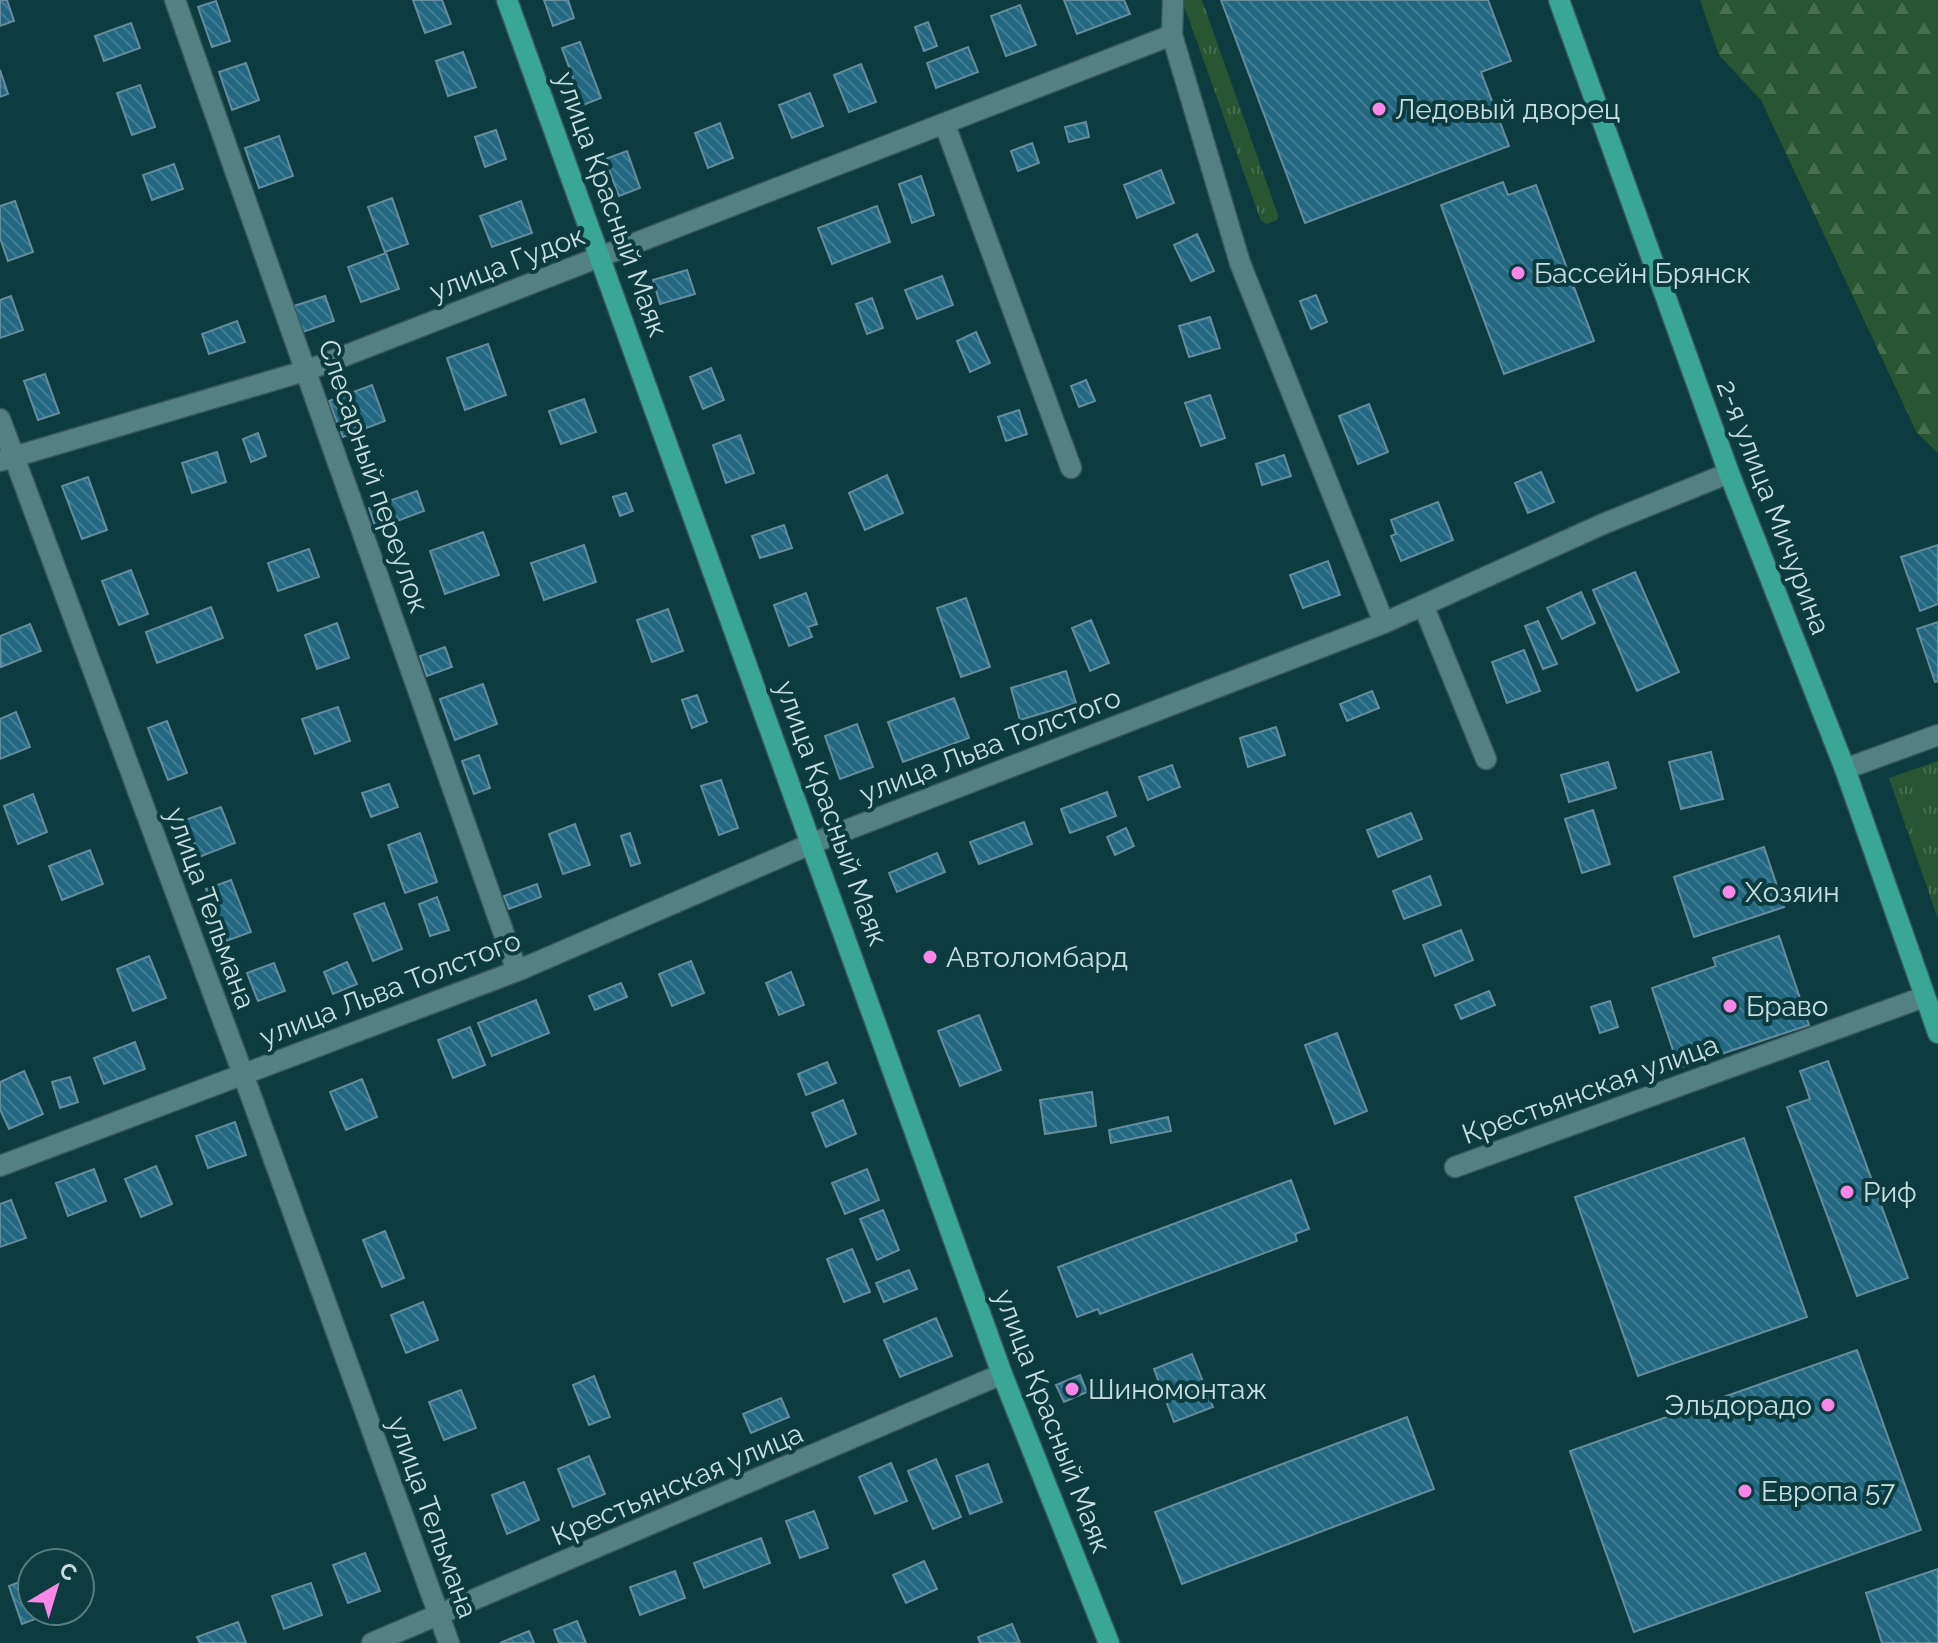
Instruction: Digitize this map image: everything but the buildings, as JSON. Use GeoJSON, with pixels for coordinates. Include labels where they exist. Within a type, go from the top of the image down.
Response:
{"type":"FeatureCollection","features":[{"type":"Feature","properties":{"kind":"main road","name":"улица Красный Маяк"},"geometry":{"type":"LineString","coordinates":[[507,0],[1002,1374],[1109,1643]]}},
{"type":"Feature","properties":{"kind":"main road","name":"2-я улица Мичурина"},"geometry":{"type":"LineString","coordinates":[[1559,0],[1729,473],[1845,769],[1938,1033]]}},
{"type":"Feature","properties":{"kind":"street","name":"Слесарный переулок"},"geometry":{"type":"LineString","coordinates":[[175,0],[308,370],[517,971]]}},
{"type":"Feature","properties":{"kind":"street"},"geometry":{"type":"LineString","coordinates":[[1173,0],[1172,35],[1240,263],[1384,623]]}},
{"type":"Feature","properties":{"kind":"street","name":"улица Гудок"},"geometry":{"type":"LineString","coordinates":[[7,459],[308,370],[1172,35]]}},
{"type":"Feature","properties":{"kind":"street"},"geometry":{"type":"LineString","coordinates":[[945,125],[1071,468]]}},
{"type":"Feature","properties":{"kind":"street","name":"улица Тельмана"},"geometry":{"type":"LineString","coordinates":[[0,419],[7,459],[243,1074],[449,1643]]}},
{"type":"Feature","properties":{"kind":"street","name":"улица Льва Толстого"},"geometry":{"type":"LineString","coordinates":[[0,1166],[517,971],[813,843],[1424,607],[1603,524],[1729,473]]}},
{"type":"Feature","properties":{"kind":"street"},"geometry":{"type":"LineString","coordinates":[[1424,607],[1486,759]]}},
{"type":"Feature","properties":{"kind":"street"},"geometry":{"type":"LineString","coordinates":[[1845,769],[1938,735]]}},
{"type":"Feature","properties":{"kind":"street","name":"Крестьянская улица"},"geometry":{"type":"LineString","coordinates":[[1455,1167],[1924,997]]}},
{"type":"Feature","properties":{"kind":"street","name":"Крестьянская улица"},"geometry":{"type":"LineString","coordinates":[[372,1643],[1002,1374]]}},
{"type":"Feature","properties":{"kind":"green space"},"geometry":{"type":"Polygon","coordinates":[[[1182,0],[1202,0],[1278,215],[1277,220],[1267,224],[1261,221],[1182,0]]]}},
{"type":"Feature","properties":{"kind":"green space"},"geometry":{"type":"Polygon","coordinates":[[[1700,0],[1938,0],[1938,453],[1917,433],[1761,100],[1719,55],[1700,0]]]}},
{"type":"Feature","properties":{"kind":"green space"},"geometry":{"type":"Polygon","coordinates":[[[1938,761],[1938,919],[1889,778],[1938,761]]]}},
{"type":"Feature","properties":{"kind":"place","name":"Ледовый дворец"},"geometry":{"type":"Point","coordinates":[1379,109]}},
{"type":"Feature","properties":{"kind":"place","name":"Бассейн Брянск"},"geometry":{"type":"Point","coordinates":[1518,273]}},
{"type":"Feature","properties":{"kind":"place","name":"Хозяин"},"geometry":{"type":"Point","coordinates":[1729,892]}},
{"type":"Feature","properties":{"kind":"place","name":"Автоломбард"},"geometry":{"type":"Point","coordinates":[930,957]}},
{"type":"Feature","properties":{"kind":"place","name":"Браво"},"geometry":{"type":"Point","coordinates":[1730,1006]}},
{"type":"Feature","properties":{"kind":"place","name":"Риф"},"geometry":{"type":"Point","coordinates":[1847,1192]}},
{"type":"Feature","properties":{"kind":"place","name":"Шиномонтаж"},"geometry":{"type":"Point","coordinates":[1072,1389]}},
{"type":"Feature","properties":{"kind":"place","name":"Эльдорадо"},"geometry":{"type":"Point","coordinates":[1828,1405]}},
{"type":"Feature","properties":{"kind":"place","name":"Европа 57"},"geometry":{"type":"Point","coordinates":[1745,1491]}}]}
